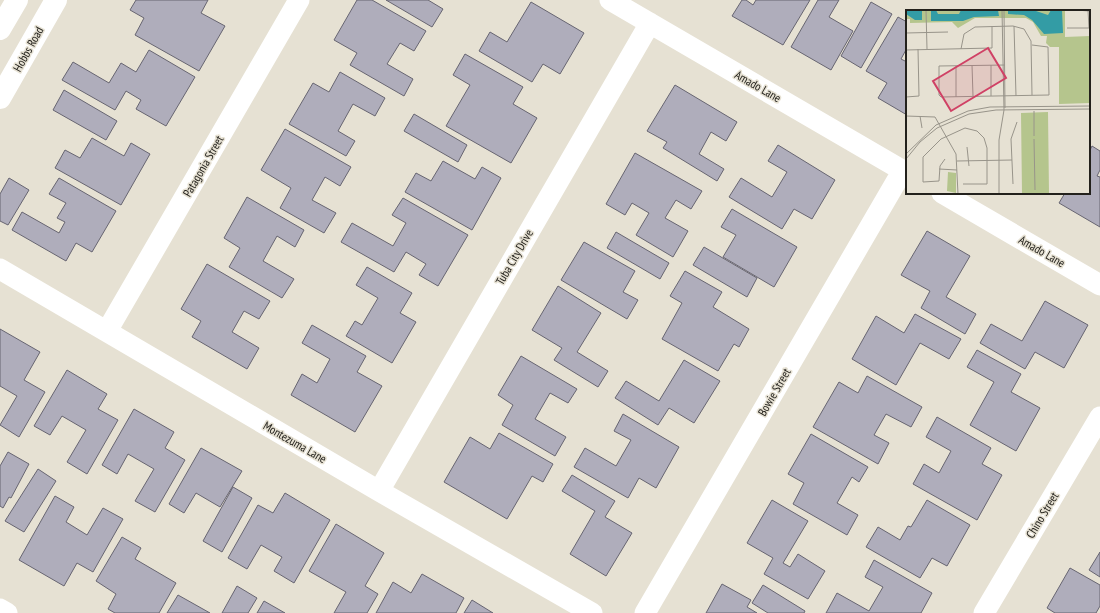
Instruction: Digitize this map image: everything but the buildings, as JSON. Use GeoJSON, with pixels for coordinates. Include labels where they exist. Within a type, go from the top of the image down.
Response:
{"type":"FeatureCollection","features":[{"type":"Feature","properties":{"kind":"street"},"geometry":{"type":"LineString","coordinates":[[0,29],[17,0]]}},
{"type":"Feature","properties":{"kind":"street","name":"Hobbs Road"},"geometry":{"type":"LineString","coordinates":[[0,98],[56,0]]}},
{"type":"Feature","properties":{"kind":"street","name":"Patagonia Street"},"geometry":{"type":"LineString","coordinates":[[107,331],[299,0]]}},
{"type":"Feature","properties":{"kind":"street","name":"Amado Lane"},"geometry":{"type":"LineString","coordinates":[[610,0],[905,171]]}},
{"type":"Feature","properties":{"kind":"street","name":"Tuba City Drive"},"geometry":{"type":"LineString","coordinates":[[379,491],[650,23]]}},
{"type":"Feature","properties":{"kind":"street","name":"Bowie Street"},"geometry":{"type":"LineString","coordinates":[[646,613],[905,171]]}},
{"type":"Feature","properties":{"kind":"street","name":"Amado Lane"},"geometry":{"type":"LineString","coordinates":[[944,194],[1100,285]]}},
{"type":"Feature","properties":{"kind":"street","name":"Montezuma Lane"},"geometry":{"type":"LineString","coordinates":[[0,270],[107,331],[379,491],[592,613]]}},
{"type":"Feature","properties":{"kind":"street","name":"Chino Street"},"geometry":{"type":"LineString","coordinates":[[984,613],[1100,417]]}},
{"type":"Feature","properties":{"kind":"street"},"geometry":{"type":"LineString","coordinates":[[0,609],[7,613]]}}]}
